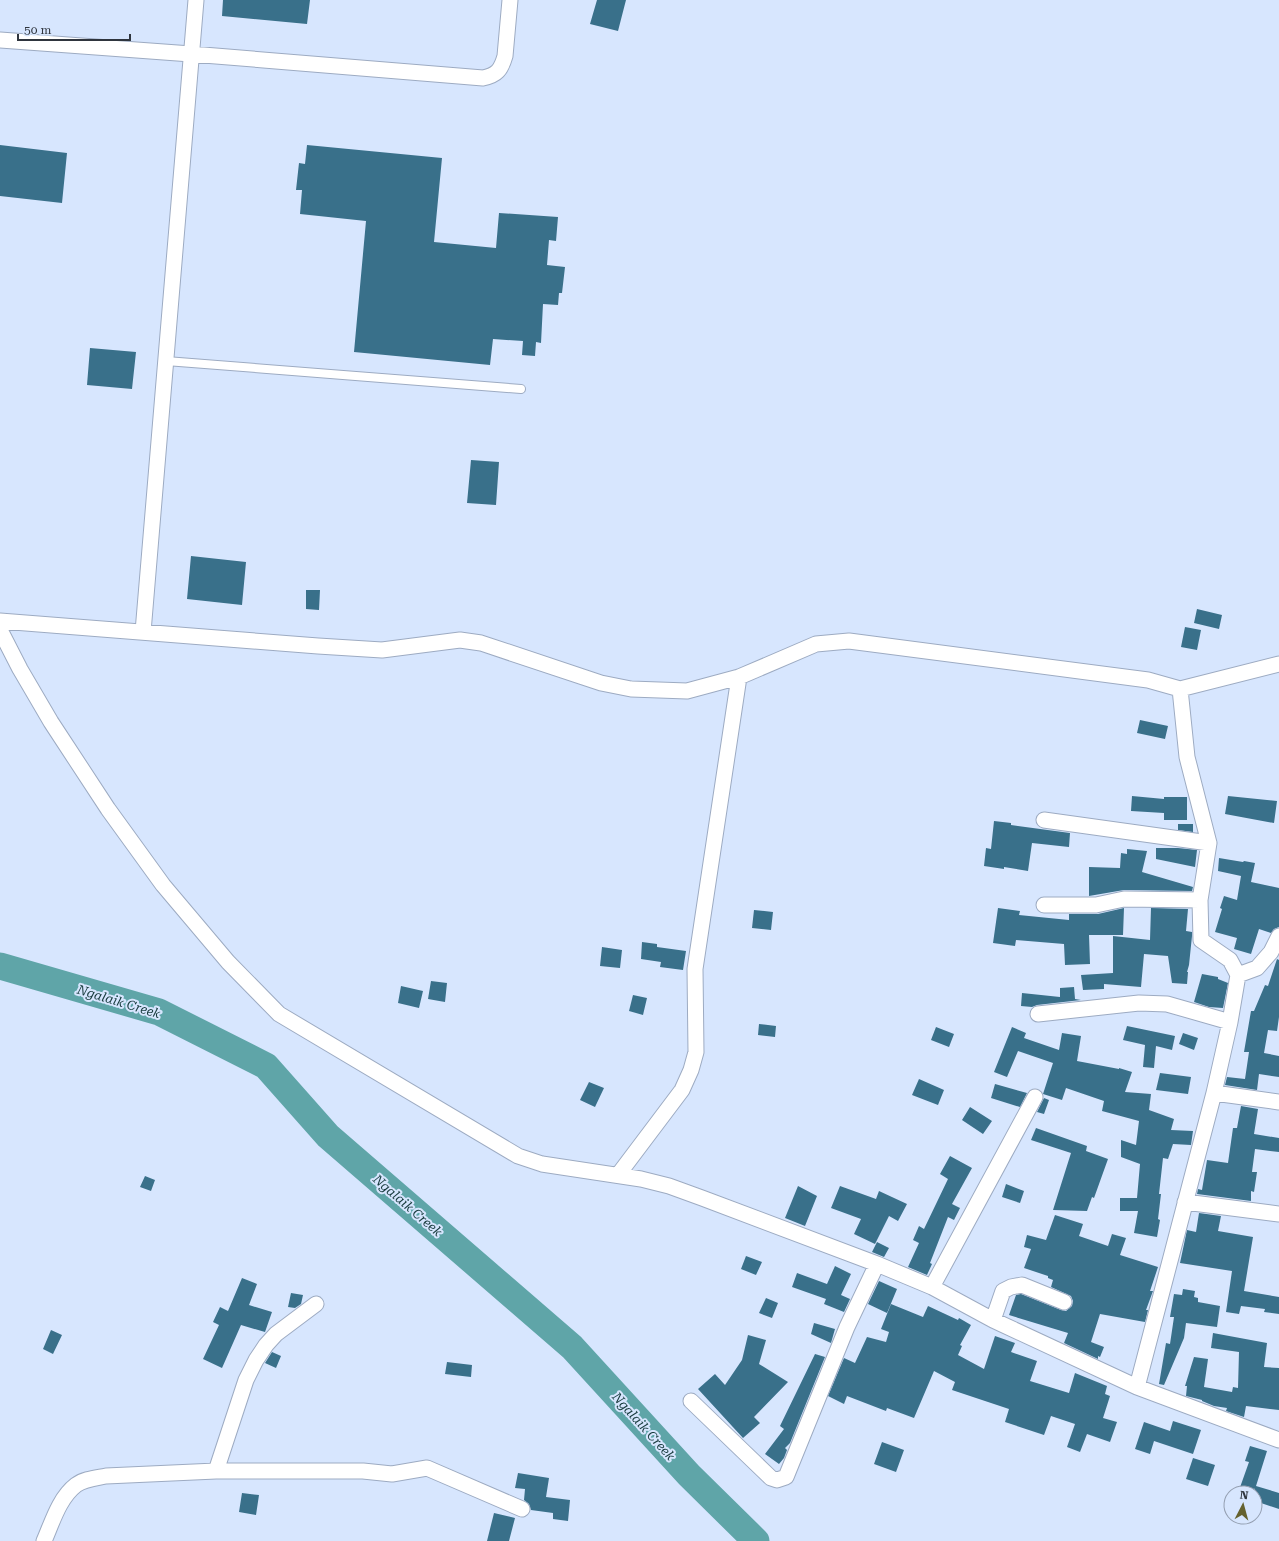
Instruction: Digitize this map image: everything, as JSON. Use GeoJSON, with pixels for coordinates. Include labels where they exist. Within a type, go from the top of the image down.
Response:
{"type":"FeatureCollection","features":[{"type":"Feature","properties":{"kind":"street"},"geometry":{"type":"LineString","coordinates":[[143,632],[196,0]]}},
{"type":"Feature","properties":{"kind":"street"},"geometry":{"type":"LineString","coordinates":[[0,40],[483,78],[493,76],[503,64],[510,0]]}},
{"type":"Feature","properties":{"kind":"street"},"geometry":{"type":"LineString","coordinates":[[0,621],[382,650],[460,640],[481,643],[601,683],[631,689],[688,691],[739,677],[816,644],[849,641],[1148,680],[1180,688],[1279,664]]}},
{"type":"Feature","properties":{"kind":"street"},"geometry":{"type":"LineString","coordinates":[[0,630],[20,669],[51,722],[108,809],[163,885],[228,962],[279,1014],[518,1156],[542,1164],[618,1175],[669,1186],[877,1264],[932,1287],[993,1320],[1137,1387],[1279,1440]]}},
{"type":"Feature","properties":{"kind":"street"},"geometry":{"type":"LineString","coordinates":[[618,1175],[682,1090],[691,1070],[696,1052],[695,969],[739,677]]}},
{"type":"Feature","properties":{"kind":"street"},"geometry":{"type":"LineString","coordinates":[[1137,1387],[1214,1093],[1230,1022],[1238,975],[1230,960],[1201,940],[1200,900],[1209,844],[1187,757],[1180,688]]}},
{"type":"Feature","properties":{"kind":"street"},"geometry":{"type":"LineString","coordinates":[[1044,820],[1209,844]]}},
{"type":"Feature","properties":{"kind":"street"},"geometry":{"type":"LineString","coordinates":[[1044,905],[1096,905],[1124,899],[1200,900]]}},
{"type":"Feature","properties":{"kind":"street"},"geometry":{"type":"LineString","coordinates":[[1238,975],[1257,968],[1271,952],[1279,936]]}},
{"type":"Feature","properties":{"kind":"street"},"geometry":{"type":"LineString","coordinates":[[1038,1014],[1139,1003],[1167,1004],[1230,1022]]}},
{"type":"Feature","properties":{"kind":"street"},"geometry":{"type":"LineString","coordinates":[[1214,1093],[1279,1102]]}},
{"type":"Feature","properties":{"kind":"street"},"geometry":{"type":"LineString","coordinates":[[932,1287],[1035,1097]]}},
{"type":"Feature","properties":{"kind":"street"},"geometry":{"type":"LineString","coordinates":[[1185,1202],[1279,1214]]}},
{"type":"Feature","properties":{"kind":"street"},"geometry":{"type":"LineString","coordinates":[[691,1402],[771,1478],[777,1480],[786,1477],[847,1327],[877,1264]]}},
{"type":"Feature","properties":{"kind":"street"},"geometry":{"type":"LineString","coordinates":[[993,1320],[1003,1291],[1012,1286],[1022,1285],[1064,1302]]}},
{"type":"Feature","properties":{"kind":"street"},"geometry":{"type":"LineString","coordinates":[[216,1471],[246,1380],[256,1360],[266,1345],[276,1334],[316,1304]]}},
{"type":"Feature","properties":{"kind":"street"},"geometry":{"type":"LineString","coordinates":[[44,1541],[66,1495],[77,1484],[90,1478],[106,1476],[216,1471],[363,1470],[392,1474],[426,1468],[522,1509]]}},
{"type":"Feature","properties":{"kind":"lane"},"geometry":{"type":"LineString","coordinates":[[166,361],[521,390]]}},
{"type":"Feature","properties":{"kind":"building"},"geometry":{"type":"Polygon","coordinates":[[[223,0],[310,0],[307,24],[222,16],[223,0]]]}},
{"type":"Feature","properties":{"kind":"building"},"geometry":{"type":"Polygon","coordinates":[[[597,0],[626,0],[618,31],[590,24],[597,0]]]}},
{"type":"Feature","properties":{"kind":"building"},"geometry":{"type":"Polygon","coordinates":[[[0,145],[67,153],[62,203],[0,196],[0,145]]]}},
{"type":"Feature","properties":{"kind":"building"},"geometry":{"type":"Polygon","coordinates":[[[307,145],[442,158],[434,242],[496,248],[499,213],[558,217],[556,241],[549,240],[547,265],[565,267],[562,293],[559,293],[558,305],[543,304],[541,343],[536,342],[535,356],[522,355],[523,341],[493,339],[490,365],[354,352],[366,221],[300,214],[302,190],[296,190],[299,163],[305,164],[307,145]]]}},
{"type":"Feature","properties":{"kind":"building"},"geometry":{"type":"Polygon","coordinates":[[[90,348],[136,352],[132,389],[87,385],[90,348]]]}},
{"type":"Feature","properties":{"kind":"building"},"geometry":{"type":"Polygon","coordinates":[[[471,460],[499,462],[496,505],[467,503],[471,460]]]}},
{"type":"Feature","properties":{"kind":"building"},"geometry":{"type":"Polygon","coordinates":[[[191,556],[246,562],[242,605],[187,599],[191,556]]]}},
{"type":"Feature","properties":{"kind":"building"},"geometry":{"type":"Polygon","coordinates":[[[306,590],[320,590],[319,610],[306,609],[306,590]]]}},
{"type":"Feature","properties":{"kind":"building"},"geometry":{"type":"Polygon","coordinates":[[[1197,609],[1222,615],[1219,629],[1194,623],[1197,609]]]}},
{"type":"Feature","properties":{"kind":"building"},"geometry":{"type":"Polygon","coordinates":[[[1185,627],[1201,630],[1197,650],[1181,647],[1185,627]]]}},
{"type":"Feature","properties":{"kind":"building"},"geometry":{"type":"Polygon","coordinates":[[[1140,720],[1168,726],[1165,739],[1137,733],[1140,720]]]}},
{"type":"Feature","properties":{"kind":"building"},"geometry":{"type":"Polygon","coordinates":[[[1132,796],[1164,799],[1164,797],[1187,797],[1187,820],[1164,820],[1164,813],[1131,811],[1132,796]]]}},
{"type":"Feature","properties":{"kind":"building"},"geometry":{"type":"Polygon","coordinates":[[[1228,796],[1277,801],[1274,823],[1225,814],[1228,796]]]}},
{"type":"Feature","properties":{"kind":"building"},"geometry":{"type":"Polygon","coordinates":[[[994,821],[1011,823],[1011,825],[1070,833],[1069,847],[1032,843],[1028,871],[1004,867],[1004,869],[984,866],[986,848],[991,849],[994,821]]]}},
{"type":"Feature","properties":{"kind":"building"},"geometry":{"type":"Polygon","coordinates":[[[1178,824],[1193,824],[1193,832],[1178,830],[1178,824]]]}},
{"type":"Feature","properties":{"kind":"building"},"geometry":{"type":"Polygon","coordinates":[[[1156,848],[1197,850],[1195,867],[1156,859],[1156,848]]]}},
{"type":"Feature","properties":{"kind":"building"},"geometry":{"type":"Polygon","coordinates":[[[1127,849],[1147,851],[1142,872],[1193,887],[1192,891],[1124,890],[1089,896],[1089,867],[1120,868],[1121,853],[1127,854],[1127,849]]]}},
{"type":"Feature","properties":{"kind":"building"},"geometry":{"type":"Polygon","coordinates":[[[1219,858],[1255,863],[1251,882],[1279,888],[1279,927],[1274,929],[1271,933],[1259,929],[1251,954],[1234,949],[1237,938],[1215,932],[1222,909],[1220,908],[1224,896],[1237,900],[1241,876],[1218,871],[1219,858]]]}},
{"type":"Feature","properties":{"kind":"building"},"geometry":{"type":"Polygon","coordinates":[[[998,908],[1020,911],[1019,915],[1069,920],[1069,914],[1098,914],[1124,908],[1123,935],[1089,935],[1090,964],[1065,965],[1064,944],[1016,940],[1015,946],[993,943],[998,908]]]}},
{"type":"Feature","properties":{"kind":"building"},"geometry":{"type":"Polygon","coordinates":[[[1151,908],[1188,909],[1186,931],[1192,932],[1192,936],[1187,972],[1187,984],[1172,983],[1168,956],[1144,954],[1141,987],[1104,984],[1104,989],[1083,990],[1081,975],[1113,973],[1113,936],[1150,940],[1151,908]]]}},
{"type":"Feature","properties":{"kind":"building"},"geometry":{"type":"Polygon","coordinates":[[[754,910],[773,912],[771,930],[752,928],[754,910]]]}},
{"type":"Feature","properties":{"kind":"building"},"geometry":{"type":"Polygon","coordinates":[[[642,942],[657,944],[657,947],[686,951],[683,970],[660,967],[661,962],[641,959],[642,942]]]}},
{"type":"Feature","properties":{"kind":"building"},"geometry":{"type":"Polygon","coordinates":[[[602,947],[622,950],[620,968],[600,966],[602,947]]]}},
{"type":"Feature","properties":{"kind":"building"},"geometry":{"type":"Polygon","coordinates":[[[1277,959],[1279,960],[1279,1017],[1277,1031],[1268,1030],[1264,1053],[1279,1056],[1279,1077],[1259,1074],[1257,1090],[1225,1085],[1227,1077],[1245,1079],[1249,1052],[1244,1052],[1251,1011],[1254,1011],[1265,985],[1268,986],[1277,959]]]}},
{"type":"Feature","properties":{"kind":"building"},"geometry":{"type":"Polygon","coordinates":[[[1202,974],[1218,977],[1218,979],[1228,983],[1223,1008],[1209,1007],[1194,1002],[1202,974]]]}},
{"type":"Feature","properties":{"kind":"building"},"geometry":{"type":"Polygon","coordinates":[[[431,981],[447,983],[445,1002],[428,999],[431,981]]]}},
{"type":"Feature","properties":{"kind":"building"},"geometry":{"type":"Polygon","coordinates":[[[401,986],[423,991],[419,1008],[398,1003],[401,986]]]}},
{"type":"Feature","properties":{"kind":"building"},"geometry":{"type":"Polygon","coordinates":[[[1074,987],[1075,999],[1081,1000],[1037,1005],[1032,1007],[1021,1006],[1022,993],[1060,997],[1060,988],[1074,987]]]}},
{"type":"Feature","properties":{"kind":"building"},"geometry":{"type":"Polygon","coordinates":[[[633,995],[647,998],[643,1015],[629,1011],[633,995]]]}},
{"type":"Feature","properties":{"kind":"building"},"geometry":{"type":"Polygon","coordinates":[[[759,1024],[776,1026],[775,1037],[758,1035],[759,1024]]]}},
{"type":"Feature","properties":{"kind":"building"},"geometry":{"type":"Polygon","coordinates":[[[1127,1026],[1175,1036],[1172,1050],[1156,1046],[1154,1068],[1143,1067],[1145,1045],[1123,1040],[1127,1026]]]}},
{"type":"Feature","properties":{"kind":"building"},"geometry":{"type":"Polygon","coordinates":[[[936,1027],[954,1034],[949,1047],[931,1040],[936,1027]]]}},
{"type":"Feature","properties":{"kind":"building"},"geometry":{"type":"Polygon","coordinates":[[[1012,1027],[1026,1033],[1024,1038],[1059,1050],[1062,1033],[1081,1036],[1077,1061],[1119,1068],[1132,1072],[1125,1092],[1151,1094],[1149,1110],[1174,1119],[1171,1130],[1193,1131],[1191,1145],[1173,1144],[1168,1159],[1163,1158],[1159,1194],[1161,1194],[1158,1219],[1160,1220],[1157,1237],[1134,1233],[1138,1211],[1120,1211],[1120,1198],[1137,1198],[1140,1164],[1121,1157],[1121,1140],[1136,1145],[1139,1121],[1102,1111],[1104,1101],[1066,1088],[1062,1100],[1043,1094],[1053,1063],[1018,1051],[1007,1077],[994,1072],[1012,1027]]]}},
{"type":"Feature","properties":{"kind":"building"},"geometry":{"type":"Polygon","coordinates":[[[1183,1033],[1198,1038],[1194,1050],[1179,1044],[1183,1033]]]}},
{"type":"Feature","properties":{"kind":"building"},"geometry":{"type":"Polygon","coordinates":[[[1160,1073],[1191,1077],[1188,1094],[1156,1090],[1160,1073]]]}},
{"type":"Feature","properties":{"kind":"building"},"geometry":{"type":"Polygon","coordinates":[[[919,1079],[944,1090],[938,1105],[912,1095],[919,1079]]]}},
{"type":"Feature","properties":{"kind":"building"},"geometry":{"type":"Polygon","coordinates":[[[589,1082],[604,1088],[595,1107],[580,1100],[589,1082]]]}},
{"type":"Feature","properties":{"kind":"building"},"geometry":{"type":"Polygon","coordinates":[[[995,1084],[1027,1093],[1020,1107],[991,1098],[995,1084]]]}},
{"type":"Feature","properties":{"kind":"building"},"geometry":{"type":"Polygon","coordinates":[[[1044,1098],[1049,1100],[1044,1114],[1037,1112],[1044,1098]]]}},
{"type":"Feature","properties":{"kind":"building"},"geometry":{"type":"Polygon","coordinates":[[[1241,1106],[1258,1109],[1254,1134],[1279,1138],[1279,1152],[1255,1149],[1252,1172],[1257,1172],[1254,1192],[1251,1191],[1251,1201],[1197,1194],[1198,1189],[1202,1190],[1207,1160],[1228,1163],[1233,1128],[1237,1128],[1241,1106]]]}},
{"type":"Feature","properties":{"kind":"building"},"geometry":{"type":"Polygon","coordinates":[[[970,1107],[992,1121],[983,1134],[962,1120],[970,1107]]]}},
{"type":"Feature","properties":{"kind":"building"},"geometry":{"type":"Polygon","coordinates":[[[1036,1128],[1087,1146],[1086,1151],[1108,1159],[1094,1198],[1092,1197],[1087,1211],[1053,1210],[1071,1153],[1031,1140],[1036,1128]]]}},
{"type":"Feature","properties":{"kind":"building"},"geometry":{"type":"Polygon","coordinates":[[[950,1156],[972,1168],[952,1204],[960,1208],[954,1220],[948,1217],[930,1263],[932,1264],[927,1275],[908,1267],[919,1243],[913,1240],[919,1226],[924,1229],[948,1179],[940,1174],[950,1156]]]}},
{"type":"Feature","properties":{"kind":"building"},"geometry":{"type":"Polygon","coordinates":[[[145,1176],[155,1180],[151,1191],[140,1187],[145,1176]]]}},
{"type":"Feature","properties":{"kind":"building"},"geometry":{"type":"Polygon","coordinates":[[[1006,1184],[1024,1191],[1020,1203],[1002,1197],[1006,1184]]]}},
{"type":"Feature","properties":{"kind":"building"},"geometry":{"type":"Polygon","coordinates":[[[798,1186],[817,1196],[805,1226],[785,1218],[798,1186]]]}},
{"type":"Feature","properties":{"kind":"building"},"geometry":{"type":"Polygon","coordinates":[[[840,1186],[876,1199],[879,1191],[907,1204],[898,1221],[889,1216],[875,1244],[854,1234],[861,1219],[831,1208],[840,1186]]]}},
{"type":"Feature","properties":{"kind":"building"},"geometry":{"type":"Polygon","coordinates":[[[1199,1213],[1221,1216],[1218,1231],[1253,1237],[1244,1291],[1279,1297],[1279,1314],[1264,1312],[1265,1309],[1241,1306],[1239,1314],[1226,1312],[1232,1271],[1180,1263],[1187,1230],[1196,1232],[1199,1213]]]}},
{"type":"Feature","properties":{"kind":"building"},"geometry":{"type":"Polygon","coordinates":[[[1055,1215],[1083,1224],[1079,1236],[1108,1246],[1112,1234],[1126,1238],[1120,1255],[1158,1267],[1150,1291],[1153,1291],[1146,1310],[1148,1310],[1145,1322],[1100,1314],[1091,1342],[1104,1347],[1100,1357],[1098,1356],[1098,1359],[1064,1343],[1068,1333],[1009,1315],[1016,1295],[1021,1294],[1061,1310],[1066,1311],[1072,1306],[1073,1301],[1071,1296],[1051,1287],[1053,1280],[1048,1278],[1048,1276],[1024,1268],[1031,1249],[1024,1247],[1027,1235],[1046,1240],[1055,1215]]]}},
{"type":"Feature","properties":{"kind":"building"},"geometry":{"type":"Polygon","coordinates":[[[877,1242],[889,1248],[884,1257],[872,1252],[877,1242]]]}},
{"type":"Feature","properties":{"kind":"building"},"geometry":{"type":"Polygon","coordinates":[[[746,1256],[762,1262],[756,1275],[741,1269],[746,1256]]]}},
{"type":"Feature","properties":{"kind":"building"},"geometry":{"type":"Polygon","coordinates":[[[835,1266],[851,1274],[841,1295],[850,1299],[844,1312],[824,1304],[826,1299],[792,1287],[797,1273],[827,1284],[835,1266]]]}},
{"type":"Feature","properties":{"kind":"building"},"geometry":{"type":"Polygon","coordinates":[[[242,1278],[257,1284],[249,1305],[272,1312],[265,1332],[241,1325],[222,1368],[203,1359],[219,1325],[213,1322],[220,1307],[228,1311],[242,1278]]]}},
{"type":"Feature","properties":{"kind":"building"},"geometry":{"type":"Polygon","coordinates":[[[879,1281],[897,1289],[887,1313],[868,1304],[879,1281]]]}},
{"type":"Feature","properties":{"kind":"building"},"geometry":{"type":"Polygon","coordinates":[[[1183,1289],[1195,1291],[1194,1297],[1198,1298],[1198,1302],[1220,1306],[1217,1327],[1186,1323],[1184,1338],[1164,1385],[1159,1384],[1166,1343],[1170,1344],[1174,1317],[1170,1317],[1174,1294],[1182,1295],[1183,1289]]]}},
{"type":"Feature","properties":{"kind":"building"},"geometry":{"type":"Polygon","coordinates":[[[291,1293],[303,1295],[301,1304],[295,1308],[288,1307],[291,1293]]]}},
{"type":"Feature","properties":{"kind":"building"},"geometry":{"type":"Polygon","coordinates":[[[766,1298],[778,1303],[772,1318],[759,1313],[766,1298]]]}},
{"type":"Feature","properties":{"kind":"building"},"geometry":{"type":"Polygon","coordinates":[[[891,1304],[923,1317],[928,1306],[958,1320],[959,1318],[971,1325],[960,1345],[962,1346],[958,1355],[984,1369],[995,1336],[1015,1343],[1011,1352],[1037,1361],[1030,1381],[1069,1393],[1075,1373],[1107,1386],[1105,1394],[1110,1396],[1103,1418],[1117,1422],[1110,1442],[1087,1434],[1080,1452],[1067,1447],[1075,1424],[1051,1416],[1044,1435],[1005,1422],[1009,1409],[952,1390],[955,1382],[934,1371],[914,1418],[887,1408],[886,1411],[847,1396],[844,1404],[828,1396],[844,1358],[855,1363],[867,1337],[886,1342],[889,1332],[881,1329],[891,1304]]]}},
{"type":"Feature","properties":{"kind":"building"},"geometry":{"type":"Polygon","coordinates":[[[814,1323],[835,1329],[831,1343],[811,1334],[814,1323]]]}},
{"type":"Feature","properties":{"kind":"building"},"geometry":{"type":"Polygon","coordinates":[[[51,1330],[62,1335],[53,1354],[43,1349],[51,1330]]]}},
{"type":"Feature","properties":{"kind":"building"},"geometry":{"type":"Polygon","coordinates":[[[1213,1333],[1267,1343],[1264,1367],[1279,1368],[1279,1410],[1246,1406],[1244,1417],[1226,1411],[1227,1408],[1214,1406],[1202,1400],[1186,1396],[1187,1386],[1185,1386],[1194,1357],[1208,1359],[1204,1387],[1232,1392],[1233,1387],[1238,1388],[1239,1352],[1211,1348],[1213,1333]]]}},
{"type":"Feature","properties":{"kind":"building"},"geometry":{"type":"Polygon","coordinates":[[[748,1335],[766,1340],[759,1364],[788,1382],[754,1417],[760,1423],[743,1438],[698,1389],[715,1374],[725,1385],[742,1360],[748,1335]]]}},
{"type":"Feature","properties":{"kind":"building"},"geometry":{"type":"Polygon","coordinates":[[[272,1352],[281,1356],[276,1368],[265,1363],[272,1352]]]}},
{"type":"Feature","properties":{"kind":"building"},"geometry":{"type":"Polygon","coordinates":[[[815,1354],[825,1357],[790,1443],[785,1448],[787,1450],[784,1458],[779,1464],[765,1454],[784,1429],[780,1426],[815,1354]]]}},
{"type":"Feature","properties":{"kind":"building"},"geometry":{"type":"Polygon","coordinates":[[[447,1362],[472,1365],[471,1377],[445,1374],[447,1362]]]}},
{"type":"Feature","properties":{"kind":"building"},"geometry":{"type":"Polygon","coordinates":[[[1173,1421],[1201,1430],[1193,1454],[1154,1441],[1150,1454],[1135,1449],[1144,1422],[1170,1431],[1173,1421]]]}},
{"type":"Feature","properties":{"kind":"building"},"geometry":{"type":"Polygon","coordinates":[[[882,1442],[904,1450],[896,1472],[874,1464],[882,1442]]]}},
{"type":"Feature","properties":{"kind":"building"},"geometry":{"type":"Polygon","coordinates":[[[1250,1446],[1267,1451],[1256,1485],[1241,1485],[1249,1462],[1245,1461],[1250,1446]]]}},
{"type":"Feature","properties":{"kind":"building"},"geometry":{"type":"Polygon","coordinates":[[[1193,1458],[1215,1465],[1208,1486],[1186,1479],[1193,1458]]]}},
{"type":"Feature","properties":{"kind":"building"},"geometry":{"type":"Polygon","coordinates":[[[518,1473],[549,1478],[546,1497],[570,1500],[568,1521],[553,1519],[553,1513],[531,1510],[529,1504],[524,1500],[525,1489],[515,1488],[518,1473]]]}},
{"type":"Feature","properties":{"kind":"building"},"geometry":{"type":"Polygon","coordinates":[[[1263,1488],[1279,1493],[1279,1509],[1263,1504],[1263,1488]]]}},
{"type":"Feature","properties":{"kind":"building"},"geometry":{"type":"Polygon","coordinates":[[[242,1493],[259,1495],[256,1515],[239,1512],[242,1493]]]}},
{"type":"Feature","properties":{"kind":"building"},"geometry":{"type":"Polygon","coordinates":[[[494,1513],[515,1518],[509,1541],[487,1541],[494,1513]]]}},
{"type":"Feature","properties":{"kind":"waterway","name":"Ngalaik Creek"},"geometry":{"type":"LineString","coordinates":[[0,966],[159,1012],[266,1066],[328,1136],[572,1347],[689,1475],[756,1541]]}}]}
